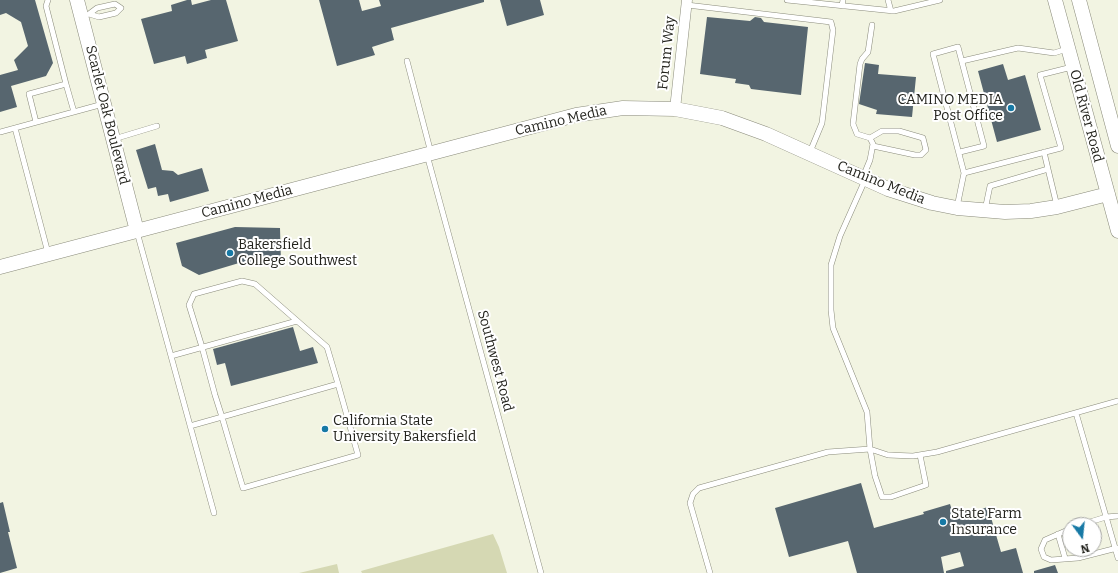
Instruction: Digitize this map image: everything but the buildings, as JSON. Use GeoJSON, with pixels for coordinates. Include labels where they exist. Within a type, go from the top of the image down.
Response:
{"type":"FeatureCollection","features":[{"type":"Feature","properties":{"kind":"street","name":"Scarlet Oak Boulevard"},"geometry":{"type":"LineString","coordinates":[[77,0],[85,16],[137,231]]}},
{"type":"Feature","properties":{"kind":"street","name":"Old River Road"},"geometry":{"type":"LineString","coordinates":[[1055,0],[1073,66],[1113,193],[1118,231]]}},
{"type":"Feature","properties":{"kind":"street","name":"Old River Road"},"geometry":{"type":"LineString","coordinates":[[1079,0],[1118,146]]}},
{"type":"Feature","properties":{"kind":"street","name":"Forum Way"},"geometry":{"type":"LineString","coordinates":[[675,109],[687,3]]}},
{"type":"Feature","properties":{"kind":"street","name":"Camino Media"},"geometry":{"type":"LineString","coordinates":[[0,267],[597,111],[623,108],[675,109],[722,118],[747,126],[912,198],[957,208],[985,211],[1031,211],[1058,207],[1113,193]]}},
{"type":"Feature","properties":{"kind":"lane"},"geometry":{"type":"LineString","coordinates":[[48,0],[46,6],[74,112]]}},
{"type":"Feature","properties":{"kind":"lane"},"geometry":{"type":"LineString","coordinates":[[787,0],[891,11],[940,0]]}},
{"type":"Feature","properties":{"kind":"lane"},"geometry":{"type":"LineString","coordinates":[[842,6],[843,0]]}},
{"type":"Feature","properties":{"kind":"lane"},"geometry":{"type":"LineString","coordinates":[[888,0],[891,11]]}},
{"type":"Feature","properties":{"kind":"lane"},"geometry":{"type":"LineString","coordinates":[[912,7],[915,0]]}},
{"type":"Feature","properties":{"kind":"lane"},"geometry":{"type":"LineString","coordinates":[[687,3],[831,22],[833,30],[822,123],[809,153]]}},
{"type":"Feature","properties":{"kind":"lane"},"geometry":{"type":"LineString","coordinates":[[115,4],[122,7],[116,13],[99,17],[85,16],[97,8],[115,4]]}},
{"type":"Feature","properties":{"kind":"lane"},"geometry":{"type":"LineString","coordinates":[[870,138],[857,134],[853,124],[860,64],[868,52],[872,25]]}},
{"type":"Feature","properties":{"kind":"lane"},"geometry":{"type":"LineString","coordinates":[[957,208],[964,173],[960,152],[933,54],[958,47],[984,146],[960,152]]}},
{"type":"Feature","properties":{"kind":"lane"},"geometry":{"type":"LineString","coordinates":[[962,61],[1018,48],[1054,53],[1068,49]]}},
{"type":"Feature","properties":{"kind":"lane","name":"Southwest Road"},"geometry":{"type":"LineString","coordinates":[[407,61],[429,154],[541,573]]}},
{"type":"Feature","properties":{"kind":"lane"},"geometry":{"type":"LineString","coordinates":[[964,173],[1061,148],[1040,76],[1073,66]]}},
{"type":"Feature","properties":{"kind":"lane"},"geometry":{"type":"LineString","coordinates":[[36,122],[29,94],[66,84]]}},
{"type":"Feature","properties":{"kind":"lane"},"geometry":{"type":"LineString","coordinates":[[0,132],[105,103]]}},
{"type":"Feature","properties":{"kind":"lane"},"geometry":{"type":"LineString","coordinates":[[114,139],[157,126]]}},
{"type":"Feature","properties":{"kind":"lane"},"geometry":{"type":"LineString","coordinates":[[15,128],[48,254]]}},
{"type":"Feature","properties":{"kind":"lane"},"geometry":{"type":"LineString","coordinates":[[870,138],[882,130],[899,131],[923,138],[926,150],[921,155],[915,155],[873,146]]}},
{"type":"Feature","properties":{"kind":"lane"},"geometry":{"type":"LineString","coordinates":[[870,138],[873,146],[864,178],[840,236],[831,266],[831,310],[834,328],[867,412],[870,450],[875,476],[882,497],[891,497],[926,485],[920,455]]}},
{"type":"Feature","properties":{"kind":"lane"},"geometry":{"type":"LineString","coordinates":[[1044,152],[1058,207]]}},
{"type":"Feature","properties":{"kind":"lane"},"geometry":{"type":"LineString","coordinates":[[985,211],[990,186],[1048,169]]}},
{"type":"Feature","properties":{"kind":"lane"},"geometry":{"type":"LineString","coordinates":[[137,231],[214,514]]}},
{"type":"Feature","properties":{"kind":"lane"},"geometry":{"type":"LineString","coordinates":[[242,281],[255,284],[297,321],[327,347],[358,455],[243,488],[189,305],[191,297],[194,294],[242,281]]}},
{"type":"Feature","properties":{"kind":"lane"},"geometry":{"type":"LineString","coordinates":[[171,356],[297,321]]}},
{"type":"Feature","properties":{"kind":"lane"},"geometry":{"type":"LineString","coordinates":[[190,426],[338,384]]}},
{"type":"Feature","properties":{"kind":"lane"},"geometry":{"type":"LineString","coordinates":[[710,573],[690,503],[693,494],[699,488],[828,452],[870,450],[888,454],[920,455],[937,452],[1118,401]]}},
{"type":"Feature","properties":{"kind":"lane"},"geometry":{"type":"LineString","coordinates":[[1076,413],[1106,517],[1117,549],[1118,558]]}},
{"type":"Feature","properties":{"kind":"lane"},"geometry":{"type":"LineString","coordinates":[[1102,518],[1118,516]]}},
{"type":"Feature","properties":{"kind":"lane"},"geometry":{"type":"LineString","coordinates":[[1062,532],[1045,540],[1041,548],[1044,557],[1051,560],[1078,558],[1117,549]]}},
{"type":"Feature","properties":{"kind":"lane"},"geometry":{"type":"LineString","coordinates":[[1058,534],[1065,558]]}},
{"type":"Feature","properties":{"kind":"green space"},"geometry":{"type":"Polygon","coordinates":[[[493,534],[499,547],[507,573],[362,573],[361,571],[493,534]]]}},
{"type":"Feature","properties":{"kind":"green space"},"geometry":{"type":"Polygon","coordinates":[[[337,564],[339,573],[299,573],[337,564]]]}},
{"type":"Feature","properties":{"kind":"place","name":"CAMINO MEDIA Post Office"},"geometry":{"type":"Point","coordinates":[1011,108]}},
{"type":"Feature","properties":{"kind":"place","name":"Bakersfield College Southwest"},"geometry":{"type":"Point","coordinates":[230,253]}},
{"type":"Feature","properties":{"kind":"place","name":"California State University Bakersfield"},"geometry":{"type":"Point","coordinates":[325,429]}},
{"type":"Feature","properties":{"kind":"place","name":"State Farm Insurance"},"geometry":{"type":"Point","coordinates":[943,522]}}]}
